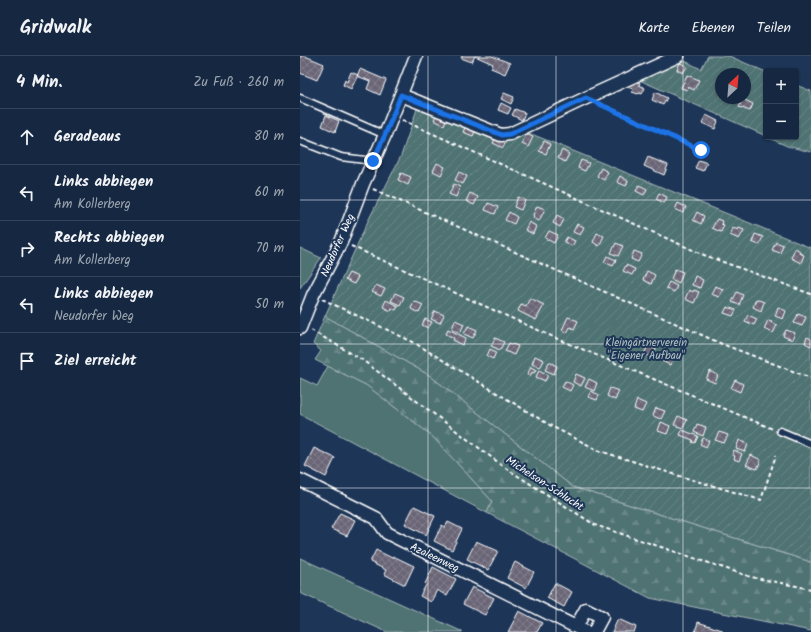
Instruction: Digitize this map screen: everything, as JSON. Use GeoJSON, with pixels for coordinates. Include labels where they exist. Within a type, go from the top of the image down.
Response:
{"type":"FeatureCollection","features":[{"type":"Feature","properties":{"kind":"street","name":"Neudorfer Weg"},"geometry":{"type":"LineString","coordinates":[[301,326],[313,296],[341,242],[363,184],[393,116],[416,56]]}},
{"type":"Feature","properties":{"kind":"street"},"geometry":{"type":"LineString","coordinates":[[401,95],[502,135],[510,134],[678,56]]}},
{"type":"Feature","properties":{"kind":"street","name":"Azaleenweg"},"geometry":{"type":"LineString","coordinates":[[300,480],[376,518],[387,533],[581,630],[586,609],[602,617],[594,632]]}},
{"type":"Feature","properties":{"kind":"lane"},"geometry":{"type":"LineString","coordinates":[[300,98],[385,135]]}},
{"type":"Feature","properties":{"kind":"lane"},"geometry":{"type":"LineString","coordinates":[[300,141],[342,157],[373,161]]}},
{"type":"Feature","properties":{"kind":"lane"},"geometry":{"type":"LineString","coordinates":[[780,431],[811,444]]}},
{"type":"Feature","properties":{"kind":"path"},"geometry":{"type":"LineString","coordinates":[[586,98],[701,150]]}},
{"type":"Feature","properties":{"kind":"path"},"geometry":{"type":"LineString","coordinates":[[393,116],[704,255],[811,294]]}},
{"type":"Feature","properties":{"kind":"path"},"geometry":{"type":"LineString","coordinates":[[363,184],[722,344],[811,378]]}},
{"type":"Feature","properties":{"kind":"path"},"geometry":{"type":"LineString","coordinates":[[341,242],[558,339],[780,431]]}},
{"type":"Feature","properties":{"kind":"path"},"geometry":{"type":"LineString","coordinates":[[313,296],[413,342],[552,427],[600,451],[761,500],[776,455]]}},
{"type":"Feature","properties":{"kind":"path","name":"Michelson-Schlucht"},"geometry":{"type":"LineString","coordinates":[[301,326],[361,359],[507,469],[595,525],[751,577],[811,589]]}},
{"type":"Feature","properties":{"kind":"green space"},"geometry":{"type":"Polygon","coordinates":[[[708,56],[729,56],[763,71],[763,135],[637,79],[681,59],[701,69],[708,56]]]}},
{"type":"Feature","properties":{"kind":"green space"},"geometry":{"type":"Polygon","coordinates":[[[799,86],[811,91],[811,152],[787,146],[774,140],[799,140],[799,86]]]}},
{"type":"Feature","properties":{"kind":"green space","name":"Kleingärtnerverein \"Eigener Aufbau\""},"geometry":{"type":"Polygon","coordinates":[[[418,106],[506,139],[529,133],[811,248],[811,562],[573,487],[429,375],[325,316],[368,221],[401,156],[418,106]]]}},
{"type":"Feature","properties":{"kind":"green space"},"geometry":{"type":"Polygon","coordinates":[[[300,248],[321,258],[300,288],[300,248]]]}},
{"type":"Feature","properties":{"kind":"green space"},"geometry":{"type":"Polygon","coordinates":[[[325,316],[429,375],[573,487],[811,562],[811,631],[650,598],[487,513],[492,501],[431,435],[366,385],[315,360],[321,351],[313,344],[325,316]]]}},
{"type":"Feature","properties":{"kind":"green space"},"geometry":{"type":"Polygon","coordinates":[[[328,366],[366,385],[431,435],[492,501],[487,513],[300,414],[300,378],[317,386],[328,366]]]}},
{"type":"Feature","properties":{"kind":"green space"},"geometry":{"type":"Polygon","coordinates":[[[300,558],[463,632],[387,632],[300,593],[300,558]]]}},
{"type":"Feature","properties":{"kind":"building"},"geometry":{"type":"Polygon","coordinates":[[[300,56],[305,56],[324,64],[317,80],[300,73],[300,56]]]}},
{"type":"Feature","properties":{"kind":"building"},"geometry":{"type":"Polygon","coordinates":[[[462,56],[475,56],[472,62],[461,58],[462,56]]]}},
{"type":"Feature","properties":{"kind":"building"},"geometry":{"type":"Polygon","coordinates":[[[475,56],[492,56],[510,63],[505,74],[491,68],[493,64],[475,56]]]}},
{"type":"Feature","properties":{"kind":"building"},"geometry":{"type":"Polygon","coordinates":[[[680,63],[687,66],[683,73],[677,70],[680,63]]]}},
{"type":"Feature","properties":{"kind":"building"},"geometry":{"type":"Polygon","coordinates":[[[360,69],[386,80],[380,95],[367,89],[370,81],[357,76],[360,69]]]}},
{"type":"Feature","properties":{"kind":"building"},"geometry":{"type":"Polygon","coordinates":[[[351,72],[358,75],[351,89],[343,85],[345,80],[347,82],[351,72]]]}},
{"type":"Feature","properties":{"kind":"building"},"geometry":{"type":"Polygon","coordinates":[[[687,75],[699,80],[694,90],[688,87],[687,90],[681,88],[687,75]]]}},
{"type":"Feature","properties":{"kind":"building"},"geometry":{"type":"Polygon","coordinates":[[[631,79],[640,83],[639,85],[645,88],[642,94],[632,92],[633,89],[627,87],[631,79]]]}},
{"type":"Feature","properties":{"kind":"building"},"geometry":{"type":"Polygon","coordinates":[[[655,92],[667,98],[663,105],[652,100],[655,92]]]}},
{"type":"Feature","properties":{"kind":"building"},"geometry":{"type":"Polygon","coordinates":[[[504,93],[514,97],[511,104],[501,99],[504,93]]]}},
{"type":"Feature","properties":{"kind":"building"},"geometry":{"type":"Polygon","coordinates":[[[501,103],[511,108],[508,114],[498,110],[501,103]]]}},
{"type":"Feature","properties":{"kind":"building"},"geometry":{"type":"Polygon","coordinates":[[[740,104],[753,104],[750,111],[739,107],[740,104]]]}},
{"type":"Feature","properties":{"kind":"building"},"geometry":{"type":"Polygon","coordinates":[[[515,109],[525,113],[522,120],[512,115],[515,109]]]}},
{"type":"Feature","properties":{"kind":"building"},"geometry":{"type":"Polygon","coordinates":[[[437,113],[447,117],[444,125],[434,120],[437,113]]]}},
{"type":"Feature","properties":{"kind":"building"},"geometry":{"type":"Polygon","coordinates":[[[326,115],[339,121],[335,132],[322,126],[326,115]]]}},
{"type":"Feature","properties":{"kind":"building"},"geometry":{"type":"Polygon","coordinates":[[[706,115],[718,121],[715,129],[702,123],[706,115]]]}},
{"type":"Feature","properties":{"kind":"building"},"geometry":{"type":"Polygon","coordinates":[[[466,125],[476,129],[473,136],[463,132],[466,125]]]}},
{"type":"Feature","properties":{"kind":"building"},"geometry":{"type":"Polygon","coordinates":[[[526,134],[533,137],[528,147],[522,144],[526,134]]]}},
{"type":"Feature","properties":{"kind":"building"},"geometry":{"type":"Polygon","coordinates":[[[497,136],[506,141],[503,148],[493,143],[497,136]]]}},
{"type":"Feature","properties":{"kind":"building"},"geometry":{"type":"Polygon","coordinates":[[[544,141],[550,144],[546,154],[539,151],[544,141]]]}},
{"type":"Feature","properties":{"kind":"building"},"geometry":{"type":"Polygon","coordinates":[[[562,150],[569,154],[565,162],[558,158],[562,150]]]}},
{"type":"Feature","properties":{"kind":"building"},"geometry":{"type":"Polygon","coordinates":[[[648,157],[668,165],[664,175],[644,166],[648,157]]]}},
{"type":"Feature","properties":{"kind":"building"},"geometry":{"type":"Polygon","coordinates":[[[581,160],[589,163],[585,171],[578,168],[581,160]]]}},
{"type":"Feature","properties":{"kind":"building"},"geometry":{"type":"Polygon","coordinates":[[[699,160],[707,163],[703,171],[695,168],[699,160]]]}},
{"type":"Feature","properties":{"kind":"building"},"geometry":{"type":"Polygon","coordinates":[[[437,163],[445,167],[441,175],[433,171],[437,163]]]}},
{"type":"Feature","properties":{"kind":"building"},"geometry":{"type":"Polygon","coordinates":[[[601,168],[608,172],[604,180],[597,176],[601,168]]]}},
{"type":"Feature","properties":{"kind":"building"},"geometry":{"type":"Polygon","coordinates":[[[459,172],[467,176],[463,184],[455,180],[459,172]]]}},
{"type":"Feature","properties":{"kind":"building"},"geometry":{"type":"Polygon","coordinates":[[[401,173],[411,177],[408,185],[398,180],[401,173]]]}},
{"type":"Feature","properties":{"kind":"building"},"geometry":{"type":"Polygon","coordinates":[[[620,176],[628,181],[626,186],[617,182],[620,176]]]}},
{"type":"Feature","properties":{"kind":"building"},"geometry":{"type":"Polygon","coordinates":[[[454,184],[460,187],[456,197],[449,194],[454,184]]]}},
{"type":"Feature","properties":{"kind":"building"},"geometry":{"type":"Polygon","coordinates":[[[639,185],[647,189],[644,195],[636,191],[639,185]]]}},
{"type":"Feature","properties":{"kind":"building"},"geometry":{"type":"Polygon","coordinates":[[[470,193],[478,197],[474,205],[466,201],[470,193]]]}},
{"type":"Feature","properties":{"kind":"building"},"geometry":{"type":"Polygon","coordinates":[[[659,193],[667,197],[664,203],[656,199],[659,193]]]}},
{"type":"Feature","properties":{"kind":"building"},"geometry":{"type":"Polygon","coordinates":[[[518,197],[525,200],[521,210],[514,207],[518,197]]]}},
{"type":"Feature","properties":{"kind":"building"},"geometry":{"type":"Polygon","coordinates":[[[488,203],[498,207],[495,214],[485,210],[488,203]]]}},
{"type":"Feature","properties":{"kind":"building"},"geometry":{"type":"Polygon","coordinates":[[[678,203],[686,207],[683,213],[675,209],[678,203]]]}},
{"type":"Feature","properties":{"kind":"building"},"geometry":{"type":"Polygon","coordinates":[[[537,206],[545,209],[539,221],[533,218],[537,206]]]}},
{"type":"Feature","properties":{"kind":"building"},"geometry":{"type":"Polygon","coordinates":[[[509,212],[517,217],[514,224],[505,220],[509,212]]]}},
{"type":"Feature","properties":{"kind":"building"},"geometry":{"type":"Polygon","coordinates":[[[697,212],[704,216],[701,224],[693,220],[697,212]]]}},
{"type":"Feature","properties":{"kind":"building"},"geometry":{"type":"Polygon","coordinates":[[[557,215],[564,219],[560,227],[553,223],[557,215]]]}},
{"type":"Feature","properties":{"kind":"building"},"geometry":{"type":"Polygon","coordinates":[[[717,219],[722,221],[721,224],[724,225],[721,232],[712,228],[717,219]]]}},
{"type":"Feature","properties":{"kind":"building"},"geometry":{"type":"Polygon","coordinates":[[[529,222],[536,226],[533,234],[525,230],[529,222]]]}},
{"type":"Feature","properties":{"kind":"building"},"geometry":{"type":"Polygon","coordinates":[[[577,224],[584,227],[580,235],[573,232],[577,224]]]}},
{"type":"Feature","properties":{"kind":"building"},"geometry":{"type":"Polygon","coordinates":[[[733,228],[744,230],[739,239],[730,235],[733,228]]]}},
{"type":"Feature","properties":{"kind":"building"},"geometry":{"type":"Polygon","coordinates":[[[549,231],[558,235],[554,243],[545,238],[549,231]]]}},
{"type":"Feature","properties":{"kind":"building"},"geometry":{"type":"Polygon","coordinates":[[[597,233],[604,236],[599,246],[593,242],[597,233]]]}},
{"type":"Feature","properties":{"kind":"building"},"geometry":{"type":"Polygon","coordinates":[[[755,234],[763,237],[759,245],[752,242],[755,234]]]}},
{"type":"Feature","properties":{"kind":"building"},"geometry":{"type":"Polygon","coordinates":[[[567,237],[575,241],[572,246],[564,242],[567,237]]]}},
{"type":"Feature","properties":{"kind":"building"},"geometry":{"type":"Polygon","coordinates":[[[776,242],[783,245],[780,253],[772,250],[776,242]]]}},
{"type":"Feature","properties":{"kind":"building"},"geometry":{"type":"Polygon","coordinates":[[[616,243],[623,246],[618,256],[611,253],[616,243]]]}},
{"type":"Feature","properties":{"kind":"building"},"geometry":{"type":"Polygon","coordinates":[[[795,248],[800,251],[799,253],[804,255],[801,263],[791,258],[795,248]]]}},
{"type":"Feature","properties":{"kind":"building"},"geometry":{"type":"Polygon","coordinates":[[[634,251],[642,254],[638,262],[631,259],[634,251]]]}},
{"type":"Feature","properties":{"kind":"building"},"geometry":{"type":"Polygon","coordinates":[[[607,256],[616,260],[613,266],[604,262],[607,256]]]}},
{"type":"Feature","properties":{"kind":"building"},"geometry":{"type":"Polygon","coordinates":[[[626,265],[635,269],[632,275],[623,271],[626,265]]]}},
{"type":"Feature","properties":{"kind":"building"},"geometry":{"type":"Polygon","coordinates":[[[675,269],[683,272],[679,283],[671,279],[675,269]]]}},
{"type":"Feature","properties":{"kind":"building"},"geometry":{"type":"Polygon","coordinates":[[[647,271],[655,275],[651,284],[643,280],[647,271]]]}},
{"type":"Feature","properties":{"kind":"building"},"geometry":{"type":"Polygon","coordinates":[[[349,273],[358,277],[354,284],[345,280],[349,273]]]}},
{"type":"Feature","properties":{"kind":"building"},"geometry":{"type":"Polygon","coordinates":[[[695,276],[703,280],[700,288],[692,285],[695,276]]]}},
{"type":"Feature","properties":{"kind":"building"},"geometry":{"type":"Polygon","coordinates":[[[669,282],[677,286],[674,292],[666,288],[669,282]]]}},
{"type":"Feature","properties":{"kind":"building"},"geometry":{"type":"Polygon","coordinates":[[[376,285],[385,289],[381,296],[372,292],[376,285]]]}},
{"type":"Feature","properties":{"kind":"building"},"geometry":{"type":"Polygon","coordinates":[[[715,286],[723,289],[719,297],[711,294],[715,286]]]}},
{"type":"Feature","properties":{"kind":"building"},"geometry":{"type":"Polygon","coordinates":[[[689,290],[699,292],[694,303],[685,299],[689,290]]]}},
{"type":"Feature","properties":{"kind":"building"},"geometry":{"type":"Polygon","coordinates":[[[737,292],[743,295],[739,305],[732,302],[737,292]]]}},
{"type":"Feature","properties":{"kind":"building"},"geometry":{"type":"Polygon","coordinates":[[[395,293],[404,297],[400,305],[391,301],[395,293]]]}},
{"type":"Feature","properties":{"kind":"building"},"geometry":{"type":"Polygon","coordinates":[[[530,298],[544,305],[536,320],[518,311],[521,304],[526,306],[530,298]]]}},
{"type":"Feature","properties":{"kind":"building"},"geometry":{"type":"Polygon","coordinates":[[[756,299],[764,302],[761,311],[753,307],[756,299]]]}},
{"type":"Feature","properties":{"kind":"building"},"geometry":{"type":"Polygon","coordinates":[[[386,300],[398,306],[396,310],[392,308],[391,311],[383,307],[386,300]]]}},
{"type":"Feature","properties":{"kind":"building"},"geometry":{"type":"Polygon","coordinates":[[[414,301],[423,305],[419,313],[411,309],[414,301]]]}},
{"type":"Feature","properties":{"kind":"building"},"geometry":{"type":"Polygon","coordinates":[[[727,307],[736,310],[733,316],[724,313],[727,307]]]}},
{"type":"Feature","properties":{"kind":"building"},"geometry":{"type":"Polygon","coordinates":[[[778,307],[786,311],[783,319],[775,316],[778,307]]]}},
{"type":"Feature","properties":{"kind":"building"},"geometry":{"type":"Polygon","coordinates":[[[435,311],[444,315],[440,323],[431,319],[435,311]]]}},
{"type":"Feature","properties":{"kind":"building"},"geometry":{"type":"Polygon","coordinates":[[[798,314],[806,317],[802,326],[794,323],[798,314]]]}},
{"type":"Feature","properties":{"kind":"building"},"geometry":{"type":"Polygon","coordinates":[[[748,315],[757,319],[754,325],[745,321],[748,315]]]}},
{"type":"Feature","properties":{"kind":"building"},"geometry":{"type":"Polygon","coordinates":[[[568,317],[578,321],[574,329],[570,327],[567,333],[562,330],[568,317]]]}},
{"type":"Feature","properties":{"kind":"building"},"geometry":{"type":"Polygon","coordinates":[[[425,319],[432,322],[428,328],[422,325],[425,319]]]}},
{"type":"Feature","properties":{"kind":"building"},"geometry":{"type":"Polygon","coordinates":[[[455,320],[464,324],[460,333],[452,329],[455,320]]]}},
{"type":"Feature","properties":{"kind":"building"},"geometry":{"type":"Polygon","coordinates":[[[768,320],[777,325],[773,333],[764,329],[768,320]]]}},
{"type":"Feature","properties":{"kind":"building"},"geometry":{"type":"Polygon","coordinates":[[[468,326],[477,330],[473,338],[464,334],[468,326]]]}},
{"type":"Feature","properties":{"kind":"building"},"geometry":{"type":"Polygon","coordinates":[[[448,329],[466,338],[463,345],[453,340],[454,338],[446,334],[448,329]]]}},
{"type":"Feature","properties":{"kind":"building"},"geometry":{"type":"Polygon","coordinates":[[[786,330],[795,333],[792,340],[783,336],[786,330]]]}},
{"type":"Feature","properties":{"kind":"building"},"geometry":{"type":"Polygon","coordinates":[[[807,337],[811,339],[811,346],[805,343],[807,337]]]}},
{"type":"Feature","properties":{"kind":"building"},"geometry":{"type":"Polygon","coordinates":[[[495,338],[504,342],[500,350],[491,346],[495,338]]]}},
{"type":"Feature","properties":{"kind":"building"},"geometry":{"type":"Polygon","coordinates":[[[509,343],[518,346],[514,355],[505,351],[509,343]]]}},
{"type":"Feature","properties":{"kind":"building"},"geometry":{"type":"Polygon","coordinates":[[[648,346],[656,349],[653,358],[644,354],[648,346]]]}},
{"type":"Feature","properties":{"kind":"building"},"geometry":{"type":"Polygon","coordinates":[[[490,349],[496,352],[493,359],[487,356],[490,349]]]}},
{"type":"Feature","properties":{"kind":"building"},"geometry":{"type":"Polygon","coordinates":[[[665,353],[674,357],[670,365],[662,361],[665,353]]]}},
{"type":"Feature","properties":{"kind":"building"},"geometry":{"type":"Polygon","coordinates":[[[535,356],[544,360],[540,368],[532,364],[535,356]]]}},
{"type":"Feature","properties":{"kind":"building"},"geometry":{"type":"Polygon","coordinates":[[[549,362],[557,366],[554,374],[545,370],[549,362]]]}},
{"type":"Feature","properties":{"kind":"building"},"geometry":{"type":"Polygon","coordinates":[[[531,367],[536,370],[534,373],[532,372],[530,376],[527,375],[531,367]]]}},
{"type":"Feature","properties":{"kind":"building"},"geometry":{"type":"Polygon","coordinates":[[[539,370],[548,375],[545,381],[536,377],[539,370]]]}},
{"type":"Feature","properties":{"kind":"building"},"geometry":{"type":"Polygon","coordinates":[[[710,371],[718,375],[715,383],[706,379],[710,371]]]}},
{"type":"Feature","properties":{"kind":"building"},"geometry":{"type":"Polygon","coordinates":[[[576,374],[585,378],[581,386],[573,382],[576,374]]]}},
{"type":"Feature","properties":{"kind":"building"},"geometry":{"type":"Polygon","coordinates":[[[589,379],[597,383],[594,391],[585,387],[589,379]]]}},
{"type":"Feature","properties":{"kind":"building"},"geometry":{"type":"Polygon","coordinates":[[[735,380],[743,384],[740,392],[731,388],[735,380]]]}},
{"type":"Feature","properties":{"kind":"building"},"geometry":{"type":"Polygon","coordinates":[[[565,381],[573,385],[570,391],[562,387],[565,381]]]}},
{"type":"Feature","properties":{"kind":"building"},"geometry":{"type":"Polygon","coordinates":[[[610,388],[619,391],[615,400],[607,396],[610,388]]]}},
{"type":"Feature","properties":{"kind":"building"},"geometry":{"type":"Polygon","coordinates":[[[591,391],[599,395],[597,400],[588,397],[591,391]]]}},
{"type":"Feature","properties":{"kind":"building"},"geometry":{"type":"Polygon","coordinates":[[[637,400],[646,404],[642,412],[634,409],[637,400]]]}},
{"type":"Feature","properties":{"kind":"building"},"geometry":{"type":"Polygon","coordinates":[[[656,408],[665,411],[661,419],[653,416],[656,408]]]}},
{"type":"Feature","properties":{"kind":"building"},"geometry":{"type":"Polygon","coordinates":[[[678,416],[687,420],[683,428],[674,425],[678,416]]]}},
{"type":"Feature","properties":{"kind":"building"},"geometry":{"type":"Polygon","coordinates":[[[661,422],[670,426],[667,434],[658,431],[661,422]]]}},
{"type":"Feature","properties":{"kind":"building"},"geometry":{"type":"Polygon","coordinates":[[[697,424],[706,427],[703,436],[694,432],[697,424]]]}},
{"type":"Feature","properties":{"kind":"building"},"geometry":{"type":"Polygon","coordinates":[[[682,430],[698,436],[695,443],[692,442],[693,440],[680,435],[682,430]]]}},
{"type":"Feature","properties":{"kind":"building"},"geometry":{"type":"Polygon","coordinates":[[[719,432],[728,435],[724,443],[715,440],[719,432]]]}},
{"type":"Feature","properties":{"kind":"building"},"geometry":{"type":"Polygon","coordinates":[[[703,438],[709,441],[706,447],[700,444],[703,438]]]}},
{"type":"Feature","properties":{"kind":"building"},"geometry":{"type":"Polygon","coordinates":[[[739,440],[748,444],[745,452],[736,449],[739,440]]]}},
{"type":"Feature","properties":{"kind":"building"},"geometry":{"type":"Polygon","coordinates":[[[314,448],[335,458],[326,477],[305,466],[314,448]]]}},
{"type":"Feature","properties":{"kind":"building"},"geometry":{"type":"Polygon","coordinates":[[[734,450],[742,454],[739,461],[734,459],[735,456],[732,455],[734,450]]]}},
{"type":"Feature","properties":{"kind":"building"},"geometry":{"type":"Polygon","coordinates":[[[751,455],[761,460],[757,469],[746,465],[751,455]]]}},
{"type":"Feature","properties":{"kind":"building"},"geometry":{"type":"Polygon","coordinates":[[[414,506],[435,516],[426,535],[405,524],[414,506]]]}},
{"type":"Feature","properties":{"kind":"building"},"geometry":{"type":"Polygon","coordinates":[[[340,513],[355,520],[347,536],[331,529],[340,513]]]}},
{"type":"Feature","properties":{"kind":"building"},"geometry":{"type":"Polygon","coordinates":[[[448,522],[462,529],[452,550],[434,541],[442,525],[445,527],[448,522]]]}},
{"type":"Feature","properties":{"kind":"building"},"geometry":{"type":"Polygon","coordinates":[[[476,541],[498,551],[488,570],[467,559],[476,541]]]}},
{"type":"Feature","properties":{"kind":"building"},"geometry":{"type":"Polygon","coordinates":[[[376,550],[414,566],[405,585],[384,574],[386,570],[370,562],[376,550]]]}},
{"type":"Feature","properties":{"kind":"building"},"geometry":{"type":"Polygon","coordinates":[[[515,562],[534,572],[526,588],[507,578],[515,562]]]}},
{"type":"Feature","properties":{"kind":"building"},"geometry":{"type":"Polygon","coordinates":[[[433,567],[456,579],[447,596],[437,590],[431,602],[420,596],[433,567]]]}},
{"type":"Feature","properties":{"kind":"building"},"geometry":{"type":"Polygon","coordinates":[[[555,583],[572,592],[564,607],[547,598],[555,583]]]}},
{"type":"Feature","properties":{"kind":"building"},"geometry":{"type":"Polygon","coordinates":[[[472,587],[494,598],[485,615],[463,604],[472,587]]]}},
{"type":"Feature","properties":{"kind":"building"},"geometry":{"type":"Polygon","coordinates":[[[519,611],[542,623],[537,632],[508,632],[519,611]]]}},
{"type":"Feature","properties":{"kind":"building"},"geometry":{"type":"Polygon","coordinates":[[[618,619],[636,627],[634,632],[612,632],[618,619]]]}},
{"type":"Feature","properties":{"kind":"building"},"geometry":{"type":"Polygon","coordinates":[[[698,622],[722,630],[722,632],[695,632],[698,622]]]}},
{"type":"Feature","properties":{"kind":"route"},"geometry":{"type":"LineString","coordinates":[[373,161],[401,95],[502,135],[510,134],[586,98],[701,150]]}}]}
